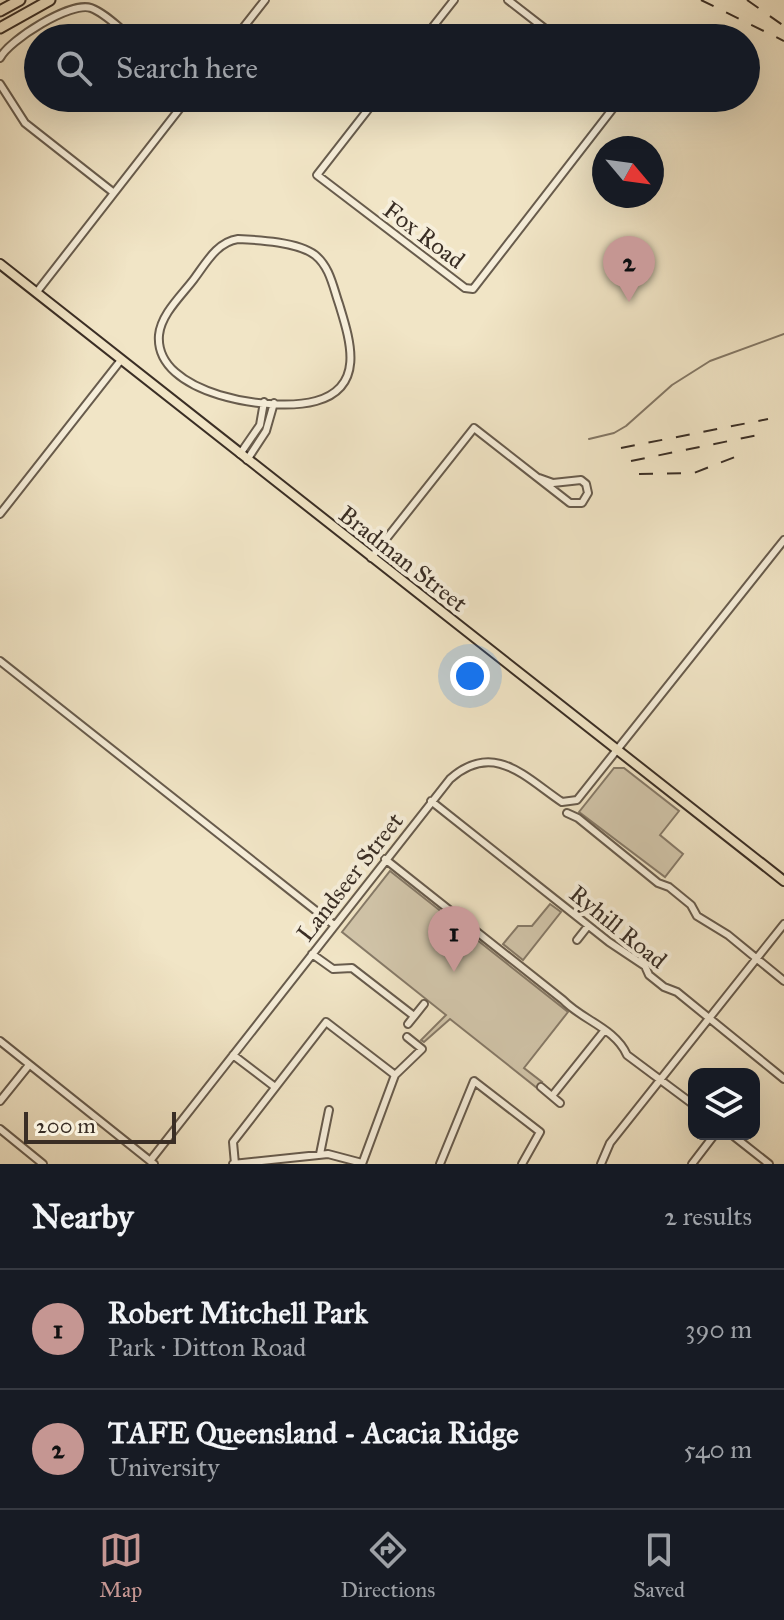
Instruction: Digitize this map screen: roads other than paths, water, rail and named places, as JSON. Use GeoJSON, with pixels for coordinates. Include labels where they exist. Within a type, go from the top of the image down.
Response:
{"type":"FeatureCollection","features":[{"type":"Feature","properties":{"kind":"highway"},"geometry":{"type":"LineString","coordinates":[[0,11],[20,0]]}},
{"type":"Feature","properties":{"kind":"highway"},"geometry":{"type":"LineString","coordinates":[[0,28],[50,0]]}},
{"type":"Feature","properties":{"kind":"main road","name":"Bradman Street"},"geometry":{"type":"LineString","coordinates":[[0,264],[784,881]]}},
{"type":"Feature","properties":{"kind":"street"},"geometry":{"type":"LineString","coordinates":[[246,24],[265,0]]}},
{"type":"Feature","properties":{"kind":"street"},"geometry":{"type":"LineString","coordinates":[[435,24],[454,0]]}},
{"type":"Feature","properties":{"kind":"street"},"geometry":{"type":"LineString","coordinates":[[508,0],[539,24]]}},
{"type":"Feature","properties":{"kind":"street"},"geometry":{"type":"LineString","coordinates":[[44,24],[70,9],[85,6],[111,24]]}},
{"type":"Feature","properties":{"kind":"street"},"geometry":{"type":"LineString","coordinates":[[0,58],[14,41],[24,35]]}},
{"type":"Feature","properties":{"kind":"street"},"geometry":{"type":"LineString","coordinates":[[0,84],[25,123],[114,193]]}},
{"type":"Feature","properties":{"kind":"street"},"geometry":{"type":"LineString","coordinates":[[36,293],[177,112]]}},
{"type":"Feature","properties":{"kind":"street","name":"Fox Road"},"geometry":{"type":"LineString","coordinates":[[366,112],[317,175],[422,258],[465,288],[473,289],[610,112]]}},
{"type":"Feature","properties":{"kind":"street"},"geometry":{"type":"LineString","coordinates":[[231,240],[305,249],[315,255],[329,274],[350,340],[350,371],[332,393],[316,401],[274,403],[227,396],[185,381],[166,364],[159,345],[160,327],[167,314],[216,249],[231,240]]}},
{"type":"Feature","properties":{"kind":"street"},"geometry":{"type":"LineString","coordinates":[[0,514],[121,360]]}},
{"type":"Feature","properties":{"kind":"street"},"geometry":{"type":"LineString","coordinates":[[244,457],[260,425],[264,402]]}},
{"type":"Feature","properties":{"kind":"street"},"geometry":{"type":"LineString","coordinates":[[244,457],[263,437],[274,403]]}},
{"type":"Feature","properties":{"kind":"street"},"geometry":{"type":"LineString","coordinates":[[371,558],[474,428],[549,489],[574,504],[582,503],[588,493],[581,480],[553,483],[539,478]]}},
{"type":"Feature","properties":{"kind":"street"},"geometry":{"type":"LineString","coordinates":[[618,751],[784,540]]}},
{"type":"Feature","properties":{"kind":"street"},"geometry":{"type":"LineString","coordinates":[[0,661],[334,925]]}},
{"type":"Feature","properties":{"kind":"street","name":"Landseer Street"},"geometry":{"type":"LineString","coordinates":[[152,1163],[385,859],[431,801],[459,772],[493,763],[516,769],[560,801],[573,802],[618,751]]}},
{"type":"Feature","properties":{"kind":"street","name":"Ryhill Road"},"geometry":{"type":"LineString","coordinates":[[431,801],[588,926],[625,950],[645,966],[649,975],[677,992],[784,1079]]}},
{"type":"Feature","properties":{"kind":"street"},"geometry":{"type":"LineString","coordinates":[[578,818],[585,809]]}},
{"type":"Feature","properties":{"kind":"street"},"geometry":{"type":"LineString","coordinates":[[567,813],[578,818],[691,905],[704,922],[728,935],[784,981]]}},
{"type":"Feature","properties":{"kind":"street"},"geometry":{"type":"LineString","coordinates":[[385,859],[563,1000],[574,1013],[589,1018],[623,1045],[627,1055],[688,1100]]}},
{"type":"Feature","properties":{"kind":"street"},"geometry":{"type":"LineString","coordinates":[[601,1164],[610,1143],[784,924]]}},
{"type":"Feature","properties":{"kind":"street"},"geometry":{"type":"LineString","coordinates":[[577,940],[588,926]]}},
{"type":"Feature","properties":{"kind":"street"},"geometry":{"type":"LineString","coordinates":[[312,954],[333,969],[352,968],[414,1016]]}},
{"type":"Feature","properties":{"kind":"street"},"geometry":{"type":"LineString","coordinates":[[408,1024],[424,1004]]}},
{"type":"Feature","properties":{"kind":"street"},"geometry":{"type":"LineString","coordinates":[[395,1075],[326,1022],[233,1142],[234,1164],[290,1162],[320,1154],[362,1164],[395,1075],[422,1049],[407,1037]]}},
{"type":"Feature","properties":{"kind":"street"},"geometry":{"type":"LineString","coordinates":[[552,1096],[604,1031]]}},
{"type":"Feature","properties":{"kind":"street"},"geometry":{"type":"LineString","coordinates":[[0,1041],[152,1163]]}},
{"type":"Feature","properties":{"kind":"street"},"geometry":{"type":"LineString","coordinates":[[233,1055],[275,1087]]}},
{"type":"Feature","properties":{"kind":"street"},"geometry":{"type":"LineString","coordinates":[[0,1101],[29,1065]]}},
{"type":"Feature","properties":{"kind":"street"},"geometry":{"type":"LineString","coordinates":[[440,1164],[474,1081],[540,1132],[522,1164]]}},
{"type":"Feature","properties":{"kind":"street"},"geometry":{"type":"LineString","coordinates":[[541,1087],[560,1103]]}},
{"type":"Feature","properties":{"kind":"street"},"geometry":{"type":"LineString","coordinates":[[320,1154],[329,1110]]}},
{"type":"Feature","properties":{"kind":"street"},"geometry":{"type":"LineString","coordinates":[[0,1129],[39,1163]]}},
{"type":"Feature","properties":{"kind":"street"},"geometry":{"type":"LineString","coordinates":[[692,1164],[710,1140]]}},
{"type":"Feature","properties":{"kind":"street"},"geometry":{"type":"LineString","coordinates":[[739,1140],[769,1164]]}},
{"type":"Feature","properties":{"kind":"waterway"},"geometry":{"type":"LineString","coordinates":[[589,439],[614,433],[626,426],[672,385],[710,361],[784,334]]}},
{"type":"Feature","properties":{"kind":"railway"},"geometry":{"type":"LineString","coordinates":[[701,0],[750,24]]}},
{"type":"Feature","properties":{"kind":"railway"},"geometry":{"type":"LineString","coordinates":[[747,0],[784,26]]}},
{"type":"Feature","properties":{"kind":"railway"},"geometry":{"type":"LineString","coordinates":[[760,29],[784,41]]}},
{"type":"Feature","properties":{"kind":"railway"},"geometry":{"type":"LineString","coordinates":[[621,448],[768,419]]}},
{"type":"Feature","properties":{"kind":"railway"},"geometry":{"type":"LineString","coordinates":[[631,461],[763,434]]}},
{"type":"Feature","properties":{"kind":"railway"},"geometry":{"type":"LineString","coordinates":[[639,474],[694,473],[740,455]]}},
{"type":"Feature","properties":{"kind":"place","name":"TAFE Queensland - Acacia Ridge"},"geometry":{"type":"Point","coordinates":[629,302]}},
{"type":"Feature","properties":{"kind":"place","name":"Robert Mitchell Park"},"geometry":{"type":"Point","coordinates":[454,972]}}]}
